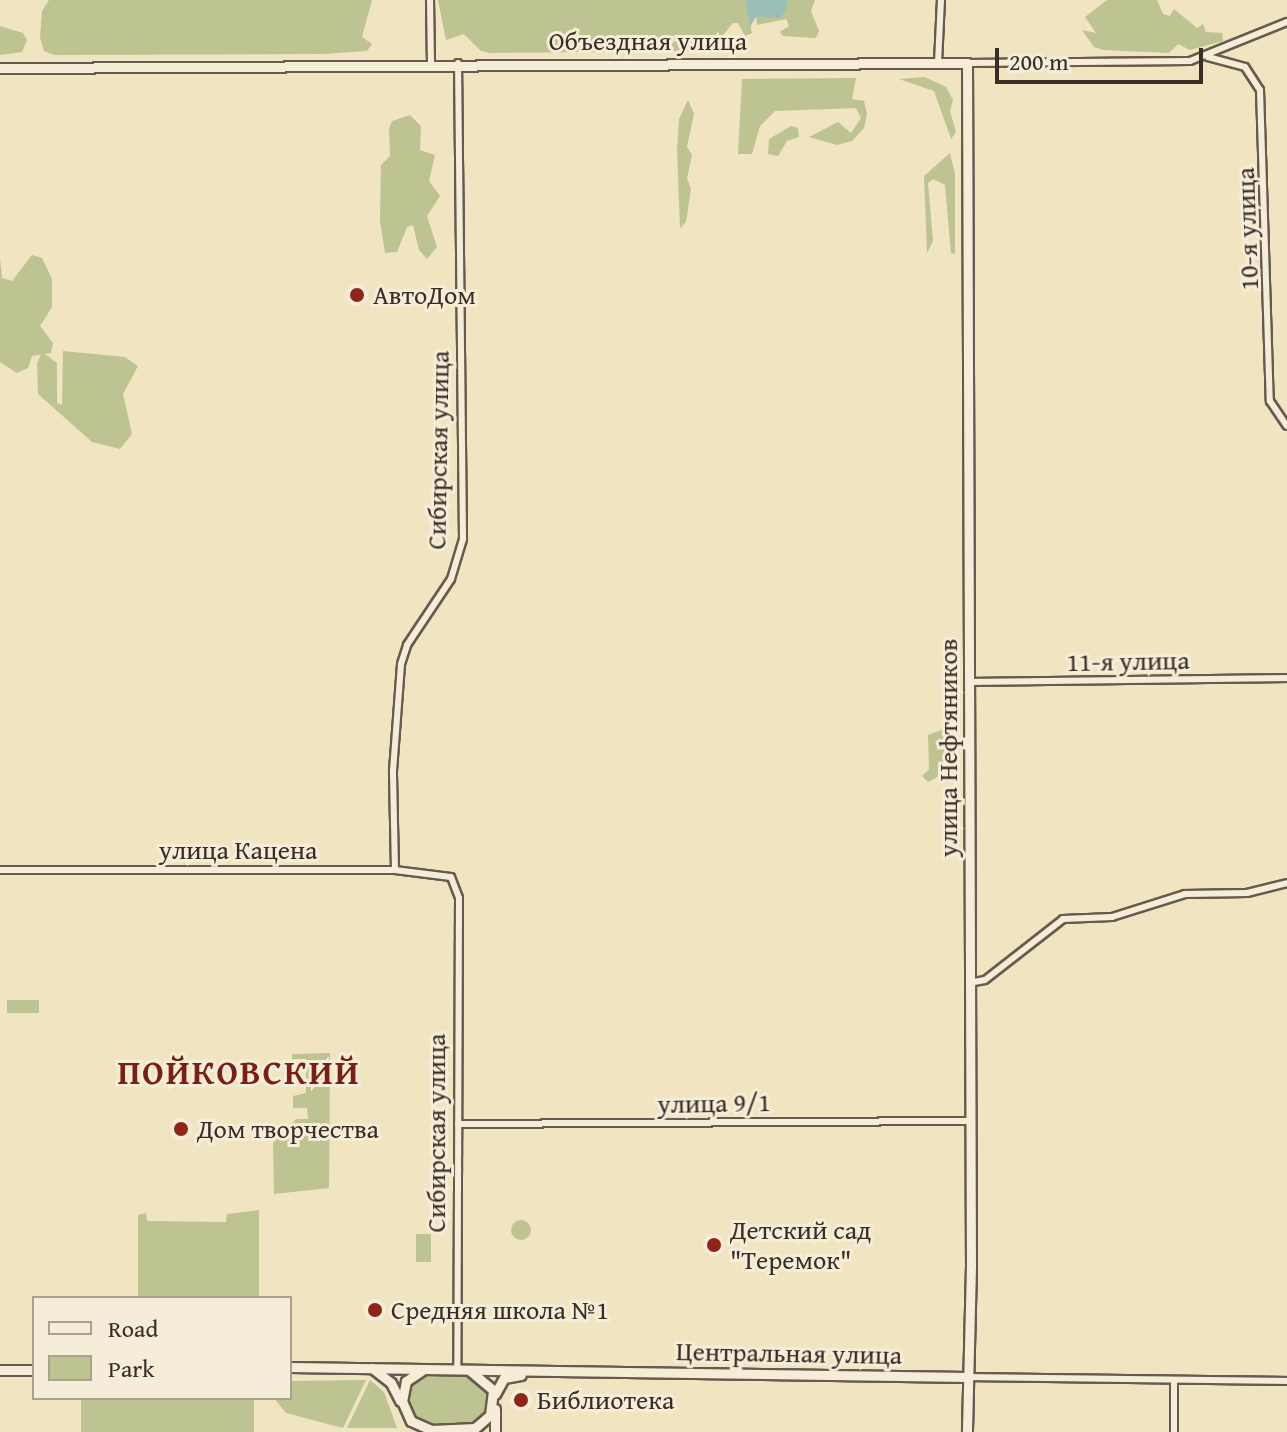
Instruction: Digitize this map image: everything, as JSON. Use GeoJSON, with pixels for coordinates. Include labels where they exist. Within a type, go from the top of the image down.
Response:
{"type":"FeatureCollection","features":[{"type":"Feature","properties":{"kind":"street"},"geometry":{"type":"LineString","coordinates":[[430,0],[431,63]]}},
{"type":"Feature","properties":{"kind":"street"},"geometry":{"type":"LineString","coordinates":[[938,63],[941,0]]}},
{"type":"Feature","properties":{"kind":"street","name":"Объездная улица"},"geometry":{"type":"LineString","coordinates":[[0,68],[431,63],[1167,63],[1208,57],[1287,22]]}},
{"type":"Feature","properties":{"kind":"street","name":"10-я улица"},"geometry":{"type":"LineString","coordinates":[[1208,57],[1245,67],[1260,90],[1270,401],[1287,426]]}},
{"type":"Feature","properties":{"kind":"street","name":"Сибирская улица"},"geometry":{"type":"LineString","coordinates":[[395,870],[393,771],[401,664],[407,645],[451,579],[463,539],[458,63]]}},
{"type":"Feature","properties":{"kind":"street","name":"улица Нефтяников"},"geometry":{"type":"LineString","coordinates":[[967,63],[970,682],[967,1432]]}},
{"type":"Feature","properties":{"kind":"street","name":"11-я улица"},"geometry":{"type":"LineString","coordinates":[[970,682],[1287,678]]}},
{"type":"Feature","properties":{"kind":"street","name":"улица Кацена"},"geometry":{"type":"LineString","coordinates":[[0,870],[395,870],[444,873],[457,884],[459,898]]}},
{"type":"Feature","properties":{"kind":"street"},"geometry":{"type":"LineString","coordinates":[[969,983],[985,980],[1063,919],[1112,917],[1185,894],[1247,893],[1287,883]]}},
{"type":"Feature","properties":{"kind":"street","name":"Сибирская улица"},"geometry":{"type":"LineString","coordinates":[[459,898],[460,1369]]}},
{"type":"Feature","properties":{"kind":"street","name":"улица 9/1"},"geometry":{"type":"LineString","coordinates":[[458,1124],[970,1121]]}},
{"type":"Feature","properties":{"kind":"street","name":"Центральная улица"},"geometry":{"type":"LineString","coordinates":[[292,1367],[1174,1382],[1287,1381]]}},
{"type":"Feature","properties":{"kind":"street"},"geometry":{"type":"LineString","coordinates":[[369,1367],[391,1383],[404,1409],[423,1428],[466,1431],[483,1423],[504,1378],[561,1373]]}},
{"type":"Feature","properties":{"kind":"street"},"geometry":{"type":"LineString","coordinates":[[404,1409],[406,1381],[431,1368]]}},
{"type":"Feature","properties":{"kind":"street"},"geometry":{"type":"LineString","coordinates":[[460,1369],[488,1381],[495,1399],[495,1432]]}},
{"type":"Feature","properties":{"kind":"street"},"geometry":{"type":"LineString","coordinates":[[0,1370],[32,1370]]}},
{"type":"Feature","properties":{"kind":"street"},"geometry":{"type":"LineString","coordinates":[[1174,1382],[1174,1432]]}},
{"type":"Feature","properties":{"kind":"green space"},"geometry":{"type":"Polygon","coordinates":[[[49,0],[372,0],[362,37],[372,44],[367,51],[323,54],[54,55],[44,51],[40,38],[42,11],[49,0]]]}},
{"type":"Feature","properties":{"kind":"green space"},"geometry":{"type":"Polygon","coordinates":[[[438,0],[745,0],[752,33],[745,36],[738,23],[733,23],[720,39],[735,42],[728,51],[490,53],[481,51],[464,34],[446,40],[438,0]]]}},
{"type":"Feature","properties":{"kind":"green space"},"geometry":{"type":"Polygon","coordinates":[[[788,0],[815,0],[811,11],[819,31],[816,38],[783,36],[780,32],[789,26],[786,19],[757,25],[756,17],[787,8],[788,0]]]}},
{"type":"Feature","properties":{"kind":"green space"},"geometry":{"type":"Polygon","coordinates":[[[1107,0],[1157,0],[1163,14],[1170,16],[1174,9],[1197,28],[1203,24],[1206,32],[1222,33],[1223,41],[1190,50],[1178,44],[1169,53],[1094,47],[1082,30],[1096,33],[1085,17],[1107,0]]]}},
{"type":"Feature","properties":{"kind":"green space"},"geometry":{"type":"Polygon","coordinates":[[[0,26],[23,33],[27,40],[22,52],[0,55],[0,26]]]}},
{"type":"Feature","properties":{"kind":"green space"},"geometry":{"type":"Polygon","coordinates":[[[925,77],[946,87],[953,100],[950,111],[956,132],[951,139],[934,91],[899,79],[925,77]]]}},
{"type":"Feature","properties":{"kind":"green space"},"geometry":{"type":"Polygon","coordinates":[[[856,78],[852,99],[864,101],[867,114],[864,128],[852,141],[837,145],[809,137],[838,122],[851,133],[861,118],[856,108],[775,111],[760,126],[752,154],[738,154],[742,79],[856,78]]]}},
{"type":"Feature","properties":{"kind":"green space"},"geometry":{"type":"Polygon","coordinates":[[[688,100],[694,114],[687,147],[692,155],[687,178],[691,189],[686,222],[680,228],[677,150],[679,119],[688,100]]]}},
{"type":"Feature","properties":{"kind":"green space"},"geometry":{"type":"Polygon","coordinates":[[[410,115],[421,126],[420,150],[435,155],[429,181],[440,196],[427,216],[437,247],[427,259],[419,250],[413,225],[407,227],[397,252],[385,253],[380,221],[381,165],[390,156],[389,129],[392,121],[410,115]]]}},
{"type":"Feature","properties":{"kind":"green space"},"geometry":{"type":"Polygon","coordinates":[[[791,126],[798,128],[799,137],[787,141],[778,156],[768,154],[769,139],[791,126]]]}},
{"type":"Feature","properties":{"kind":"green space"},"geometry":{"type":"Polygon","coordinates":[[[950,153],[955,174],[955,254],[951,253],[945,185],[933,179],[928,183],[933,241],[927,253],[924,176],[950,153]]]}},
{"type":"Feature","properties":{"kind":"green space"},"geometry":{"type":"Polygon","coordinates":[[[32,255],[42,258],[52,279],[52,307],[40,326],[53,343],[51,353],[32,356],[28,368],[17,373],[0,362],[0,258],[2,278],[12,281],[32,255]]]}},
{"type":"Feature","properties":{"kind":"green space"},"geometry":{"type":"Polygon","coordinates":[[[63,351],[125,357],[138,366],[123,394],[132,434],[120,449],[92,442],[38,394],[37,363],[42,352],[57,363],[57,403],[62,405],[63,351]]]}},
{"type":"Feature","properties":{"kind":"green space"},"geometry":{"type":"Polygon","coordinates":[[[949,719],[957,740],[937,777],[928,782],[922,776],[929,769],[928,735],[947,728],[949,719]]]}},
{"type":"Feature","properties":{"kind":"green space"},"geometry":{"type":"Polygon","coordinates":[[[7,1000],[39,1000],[39,1013],[7,1013],[7,1000]]]}},
{"type":"Feature","properties":{"kind":"green space"},"geometry":{"type":"Polygon","coordinates":[[[330,1053],[329,1188],[274,1194],[273,1143],[296,1119],[308,1119],[307,1108],[293,1108],[293,1096],[306,1093],[306,1059],[292,1059],[292,1054],[330,1053]]]}},
{"type":"Feature","properties":{"kind":"green space"},"geometry":{"type":"Polygon","coordinates":[[[259,1210],[259,1296],[138,1296],[138,1215],[146,1213],[147,1221],[226,1222],[227,1214],[259,1210]]]}},
{"type":"Feature","properties":{"kind":"green space"},"geometry":{"type":"Polygon","coordinates":[[[521,1220],[528,1223],[531,1230],[528,1237],[521,1240],[514,1237],[511,1230],[514,1223],[521,1220]]]}},
{"type":"Feature","properties":{"kind":"green space"},"geometry":{"type":"Polygon","coordinates":[[[416,1234],[431,1234],[431,1262],[416,1262],[416,1234]]]}},
{"type":"Feature","properties":{"kind":"green space"},"geometry":{"type":"Polygon","coordinates":[[[422,1375],[468,1375],[489,1391],[484,1416],[473,1425],[422,1425],[407,1411],[406,1389],[422,1375]]]}},
{"type":"Feature","properties":{"kind":"green space"},"geometry":{"type":"Polygon","coordinates":[[[366,1380],[343,1428],[286,1413],[276,1400],[292,1400],[292,1381],[366,1380]]]}},
{"type":"Feature","properties":{"kind":"green space"},"geometry":{"type":"Polygon","coordinates":[[[370,1380],[384,1392],[397,1428],[347,1428],[370,1380]]]}},
{"type":"Feature","properties":{"kind":"green space"},"geometry":{"type":"Polygon","coordinates":[[[81,1400],[254,1400],[254,1432],[81,1432],[81,1400]]]}},
{"type":"Feature","properties":{"kind":"water"},"geometry":{"type":"Polygon","coordinates":[[[745,0],[788,0],[780,18],[756,17],[750,27],[745,0]]]}},
{"type":"Feature","properties":{"kind":"place","name":"АвтоДом"},"geometry":{"type":"Point","coordinates":[357,295]}},
{"type":"Feature","properties":{"kind":"place","name":"Дом творчества"},"geometry":{"type":"Point","coordinates":[181,1129]}},
{"type":"Feature","properties":{"kind":"place","name":"Детский сад \"Теремок\""},"geometry":{"type":"Point","coordinates":[714,1245]}},
{"type":"Feature","properties":{"kind":"place","name":"Средняя школа №1"},"geometry":{"type":"Point","coordinates":[375,1310]}},
{"type":"Feature","properties":{"kind":"place","name":"Библиотека"},"geometry":{"type":"Point","coordinates":[521,1400]}},
{"type":"Feature","properties":{"kind":"district","name":"ПОЙКОВСКИЙ"},"geometry":{"type":"Point","coordinates":[239,1072]}}]}
